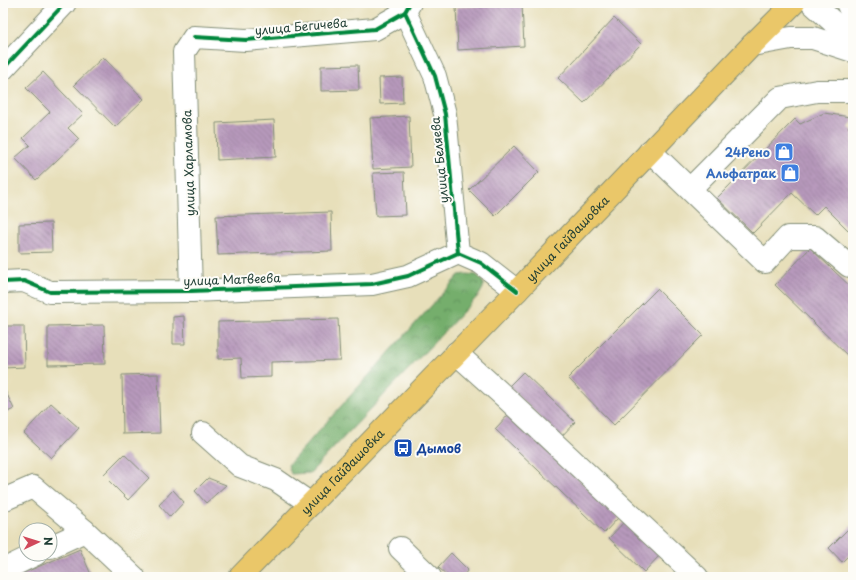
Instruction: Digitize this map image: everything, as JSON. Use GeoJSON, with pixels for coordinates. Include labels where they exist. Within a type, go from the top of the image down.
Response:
{"type":"FeatureCollection","features":[{"type":"Feature","properties":{"kind":"main road","name":"улица Гайдашовка"},"geometry":{"type":"LineString","coordinates":[[240,577],[794,3]]}},
{"type":"Feature","properties":{"kind":"street"},"geometry":{"type":"LineString","coordinates":[[3,69],[66,3]]}},
{"type":"Feature","properties":{"kind":"street"},"geometry":{"type":"LineString","coordinates":[[812,3],[853,40]]}},
{"type":"Feature","properties":{"kind":"street"},"geometry":{"type":"LineString","coordinates":[[847,3],[853,16]]}},
{"type":"Feature","properties":{"kind":"street","name":"улица Бегичева"},"geometry":{"type":"LineString","coordinates":[[194,37],[246,40],[375,30],[407,7]]}},
{"type":"Feature","properties":{"kind":"street","name":"улица Беляева"},"geometry":{"type":"LineString","coordinates":[[407,7],[435,76],[445,114],[458,253]]}},
{"type":"Feature","properties":{"kind":"street","name":"улица Харламова"},"geometry":{"type":"LineString","coordinates":[[191,291],[184,52],[194,37]]}},
{"type":"Feature","properties":{"kind":"street"},"geometry":{"type":"LineString","coordinates":[[752,45],[791,38],[813,38],[853,51]]}},
{"type":"Feature","properties":{"kind":"street"},"geometry":{"type":"LineString","coordinates":[[690,189],[780,98],[817,91],[853,91]]}},
{"type":"Feature","properties":{"kind":"street"},"geometry":{"type":"LineString","coordinates":[[650,151],[765,262],[788,237],[816,237],[849,266],[853,266]]}},
{"type":"Feature","properties":{"kind":"street"},"geometry":{"type":"LineString","coordinates":[[458,253],[481,263],[517,291]]}},
{"type":"Feature","properties":{"kind":"street","name":"улица Матвеева"},"geometry":{"type":"LineString","coordinates":[[3,282],[24,281],[50,292],[191,291],[372,284],[408,276],[458,253]]}},
{"type":"Feature","properties":{"kind":"street"},"geometry":{"type":"LineString","coordinates":[[456,353],[697,577]]}},
{"type":"Feature","properties":{"kind":"street"},"geometry":{"type":"LineString","coordinates":[[203,432],[240,466],[276,480],[311,504]]}},
{"type":"Feature","properties":{"kind":"street"},"geometry":{"type":"LineString","coordinates":[[3,500],[33,487],[85,531],[134,577]]}},
{"type":"Feature","properties":{"kind":"street"},"geometry":{"type":"LineString","coordinates":[[58,543],[85,531]]}},
{"type":"Feature","properties":{"kind":"street"},"geometry":{"type":"LineString","coordinates":[[400,548],[430,577]]}},
{"type":"Feature","properties":{"kind":"street"},"geometry":{"type":"LineString","coordinates":[[3,570],[20,562]]}},
{"type":"Feature","properties":{"kind":"green space"},"geometry":{"type":"Polygon","coordinates":[[[459,275],[477,275],[483,282],[483,288],[479,295],[310,473],[291,474],[288,465],[459,275]]]}},
{"type":"Feature","properties":{"kind":"building"},"geometry":{"type":"Polygon","coordinates":[[[522,4],[524,46],[458,50],[456,7],[522,4]]]}},
{"type":"Feature","properties":{"kind":"building"},"geometry":{"type":"Polygon","coordinates":[[[614,18],[641,44],[584,103],[558,78],[614,18]]]}},
{"type":"Feature","properties":{"kind":"building"},"geometry":{"type":"Polygon","coordinates":[[[103,57],[144,99],[115,127],[74,85],[103,57]]]}},
{"type":"Feature","properties":{"kind":"building"},"geometry":{"type":"Polygon","coordinates":[[[358,65],[359,90],[321,91],[321,66],[358,65]]]}},
{"type":"Feature","properties":{"kind":"building"},"geometry":{"type":"Polygon","coordinates":[[[43,72],[83,114],[68,128],[79,139],[36,180],[15,158],[30,145],[23,138],[50,112],[26,88],[43,72]]]}},
{"type":"Feature","properties":{"kind":"building"},"geometry":{"type":"Polygon","coordinates":[[[402,77],[403,103],[380,104],[379,78],[402,77]]]}},
{"type":"Feature","properties":{"kind":"building"},"geometry":{"type":"Polygon","coordinates":[[[824,113],[850,117],[853,120],[848,127],[853,131],[853,235],[824,206],[815,215],[792,193],[753,233],[717,198],[795,119],[800,124],[824,113]]]}},
{"type":"Feature","properties":{"kind":"building"},"geometry":{"type":"Polygon","coordinates":[[[409,116],[411,167],[373,169],[370,118],[409,116]]]}},
{"type":"Feature","properties":{"kind":"building"},"geometry":{"type":"Polygon","coordinates":[[[274,120],[276,157],[217,160],[216,123],[274,120]]]}},
{"type":"Feature","properties":{"kind":"building"},"geometry":{"type":"Polygon","coordinates":[[[514,146],[539,172],[495,216],[469,190],[514,146]]]}},
{"type":"Feature","properties":{"kind":"building"},"geometry":{"type":"Polygon","coordinates":[[[404,172],[406,215],[376,216],[373,173],[404,172]]]}},
{"type":"Feature","properties":{"kind":"building"},"geometry":{"type":"Polygon","coordinates":[[[331,212],[332,251],[218,255],[216,216],[331,212]]]}},
{"type":"Feature","properties":{"kind":"building"},"geometry":{"type":"Polygon","coordinates":[[[51,223],[52,252],[19,253],[19,224],[51,223]]]}},
{"type":"Feature","properties":{"kind":"building"},"geometry":{"type":"Polygon","coordinates":[[[810,248],[853,289],[853,361],[775,285],[810,248]]]}},
{"type":"Feature","properties":{"kind":"building"},"geometry":{"type":"Polygon","coordinates":[[[657,289],[703,335],[614,425],[568,378],[657,289]]]}},
{"type":"Feature","properties":{"kind":"building"},"geometry":{"type":"Polygon","coordinates":[[[184,316],[185,344],[173,344],[173,317],[184,316]]]}},
{"type":"Feature","properties":{"kind":"building"},"geometry":{"type":"Polygon","coordinates":[[[338,319],[340,360],[271,362],[271,377],[242,378],[241,358],[218,359],[218,322],[338,319]]]}},
{"type":"Feature","properties":{"kind":"building"},"geometry":{"type":"Polygon","coordinates":[[[104,325],[105,364],[48,365],[48,326],[104,325]]]}},
{"type":"Feature","properties":{"kind":"building"},"geometry":{"type":"Polygon","coordinates":[[[3,326],[24,326],[25,367],[3,368],[3,326]]]}},
{"type":"Feature","properties":{"kind":"building"},"geometry":{"type":"Polygon","coordinates":[[[523,372],[575,422],[560,438],[508,387],[523,372]]]}},
{"type":"Feature","properties":{"kind":"building"},"geometry":{"type":"Polygon","coordinates":[[[158,374],[160,433],[123,434],[122,375],[158,374]]]}},
{"type":"Feature","properties":{"kind":"building"},"geometry":{"type":"Polygon","coordinates":[[[3,386],[14,409],[3,414],[3,386]]]}},
{"type":"Feature","properties":{"kind":"building"},"geometry":{"type":"Polygon","coordinates":[[[51,403],[79,428],[51,458],[24,433],[51,403]]]}},
{"type":"Feature","properties":{"kind":"building"},"geometry":{"type":"Polygon","coordinates":[[[510,413],[619,517],[604,533],[495,429],[510,413]]]}},
{"type":"Feature","properties":{"kind":"building"},"geometry":{"type":"Polygon","coordinates":[[[124,454],[149,478],[128,500],[103,475],[124,454]]]}},
{"type":"Feature","properties":{"kind":"building"},"geometry":{"type":"Polygon","coordinates":[[[208,478],[226,485],[206,503],[195,491],[208,478]]]}},
{"type":"Feature","properties":{"kind":"building"},"geometry":{"type":"Polygon","coordinates":[[[173,490],[184,502],[170,517],[159,505],[173,490]]]}},
{"type":"Feature","properties":{"kind":"building"},"geometry":{"type":"Polygon","coordinates":[[[625,521],[660,555],[644,572],[609,538],[625,521]]]}},
{"type":"Feature","properties":{"kind":"building"},"geometry":{"type":"Polygon","coordinates":[[[851,526],[853,528],[853,551],[842,562],[829,548],[851,526]]]}},
{"type":"Feature","properties":{"kind":"building"},"geometry":{"type":"Polygon","coordinates":[[[80,549],[92,577],[14,577],[49,562],[58,562],[58,558],[80,549]]]}},
{"type":"Feature","properties":{"kind":"building"},"geometry":{"type":"Polygon","coordinates":[[[451,553],[468,570],[462,577],[449,577],[438,567],[451,553]]]}},
{"type":"Feature","properties":{"kind":"cycle path"},"geometry":{"type":"LineString","coordinates":[[3,69],[65,3]]}},
{"type":"Feature","properties":{"kind":"cycle path"},"geometry":{"type":"LineString","coordinates":[[410,3],[405,12],[435,76],[445,114],[458,253],[481,263],[517,291]]}},
{"type":"Feature","properties":{"kind":"cycle path"},"geometry":{"type":"LineString","coordinates":[[194,37],[246,40],[375,29],[405,12]]}},
{"type":"Feature","properties":{"kind":"cycle path"},"geometry":{"type":"LineString","coordinates":[[3,282],[24,281],[50,292],[191,291],[372,284],[408,276],[458,253]]}},
{"type":"Feature","properties":{"kind":"place","name":"24Рено"},"geometry":{"type":"Point","coordinates":[784,152]}},
{"type":"Feature","properties":{"kind":"place","name":"Альфатрак"},"geometry":{"type":"Point","coordinates":[790,173]}},
{"type":"Feature","properties":{"kind":"place","name":"Дымов"},"geometry":{"type":"Point","coordinates":[403,448]}}]}
